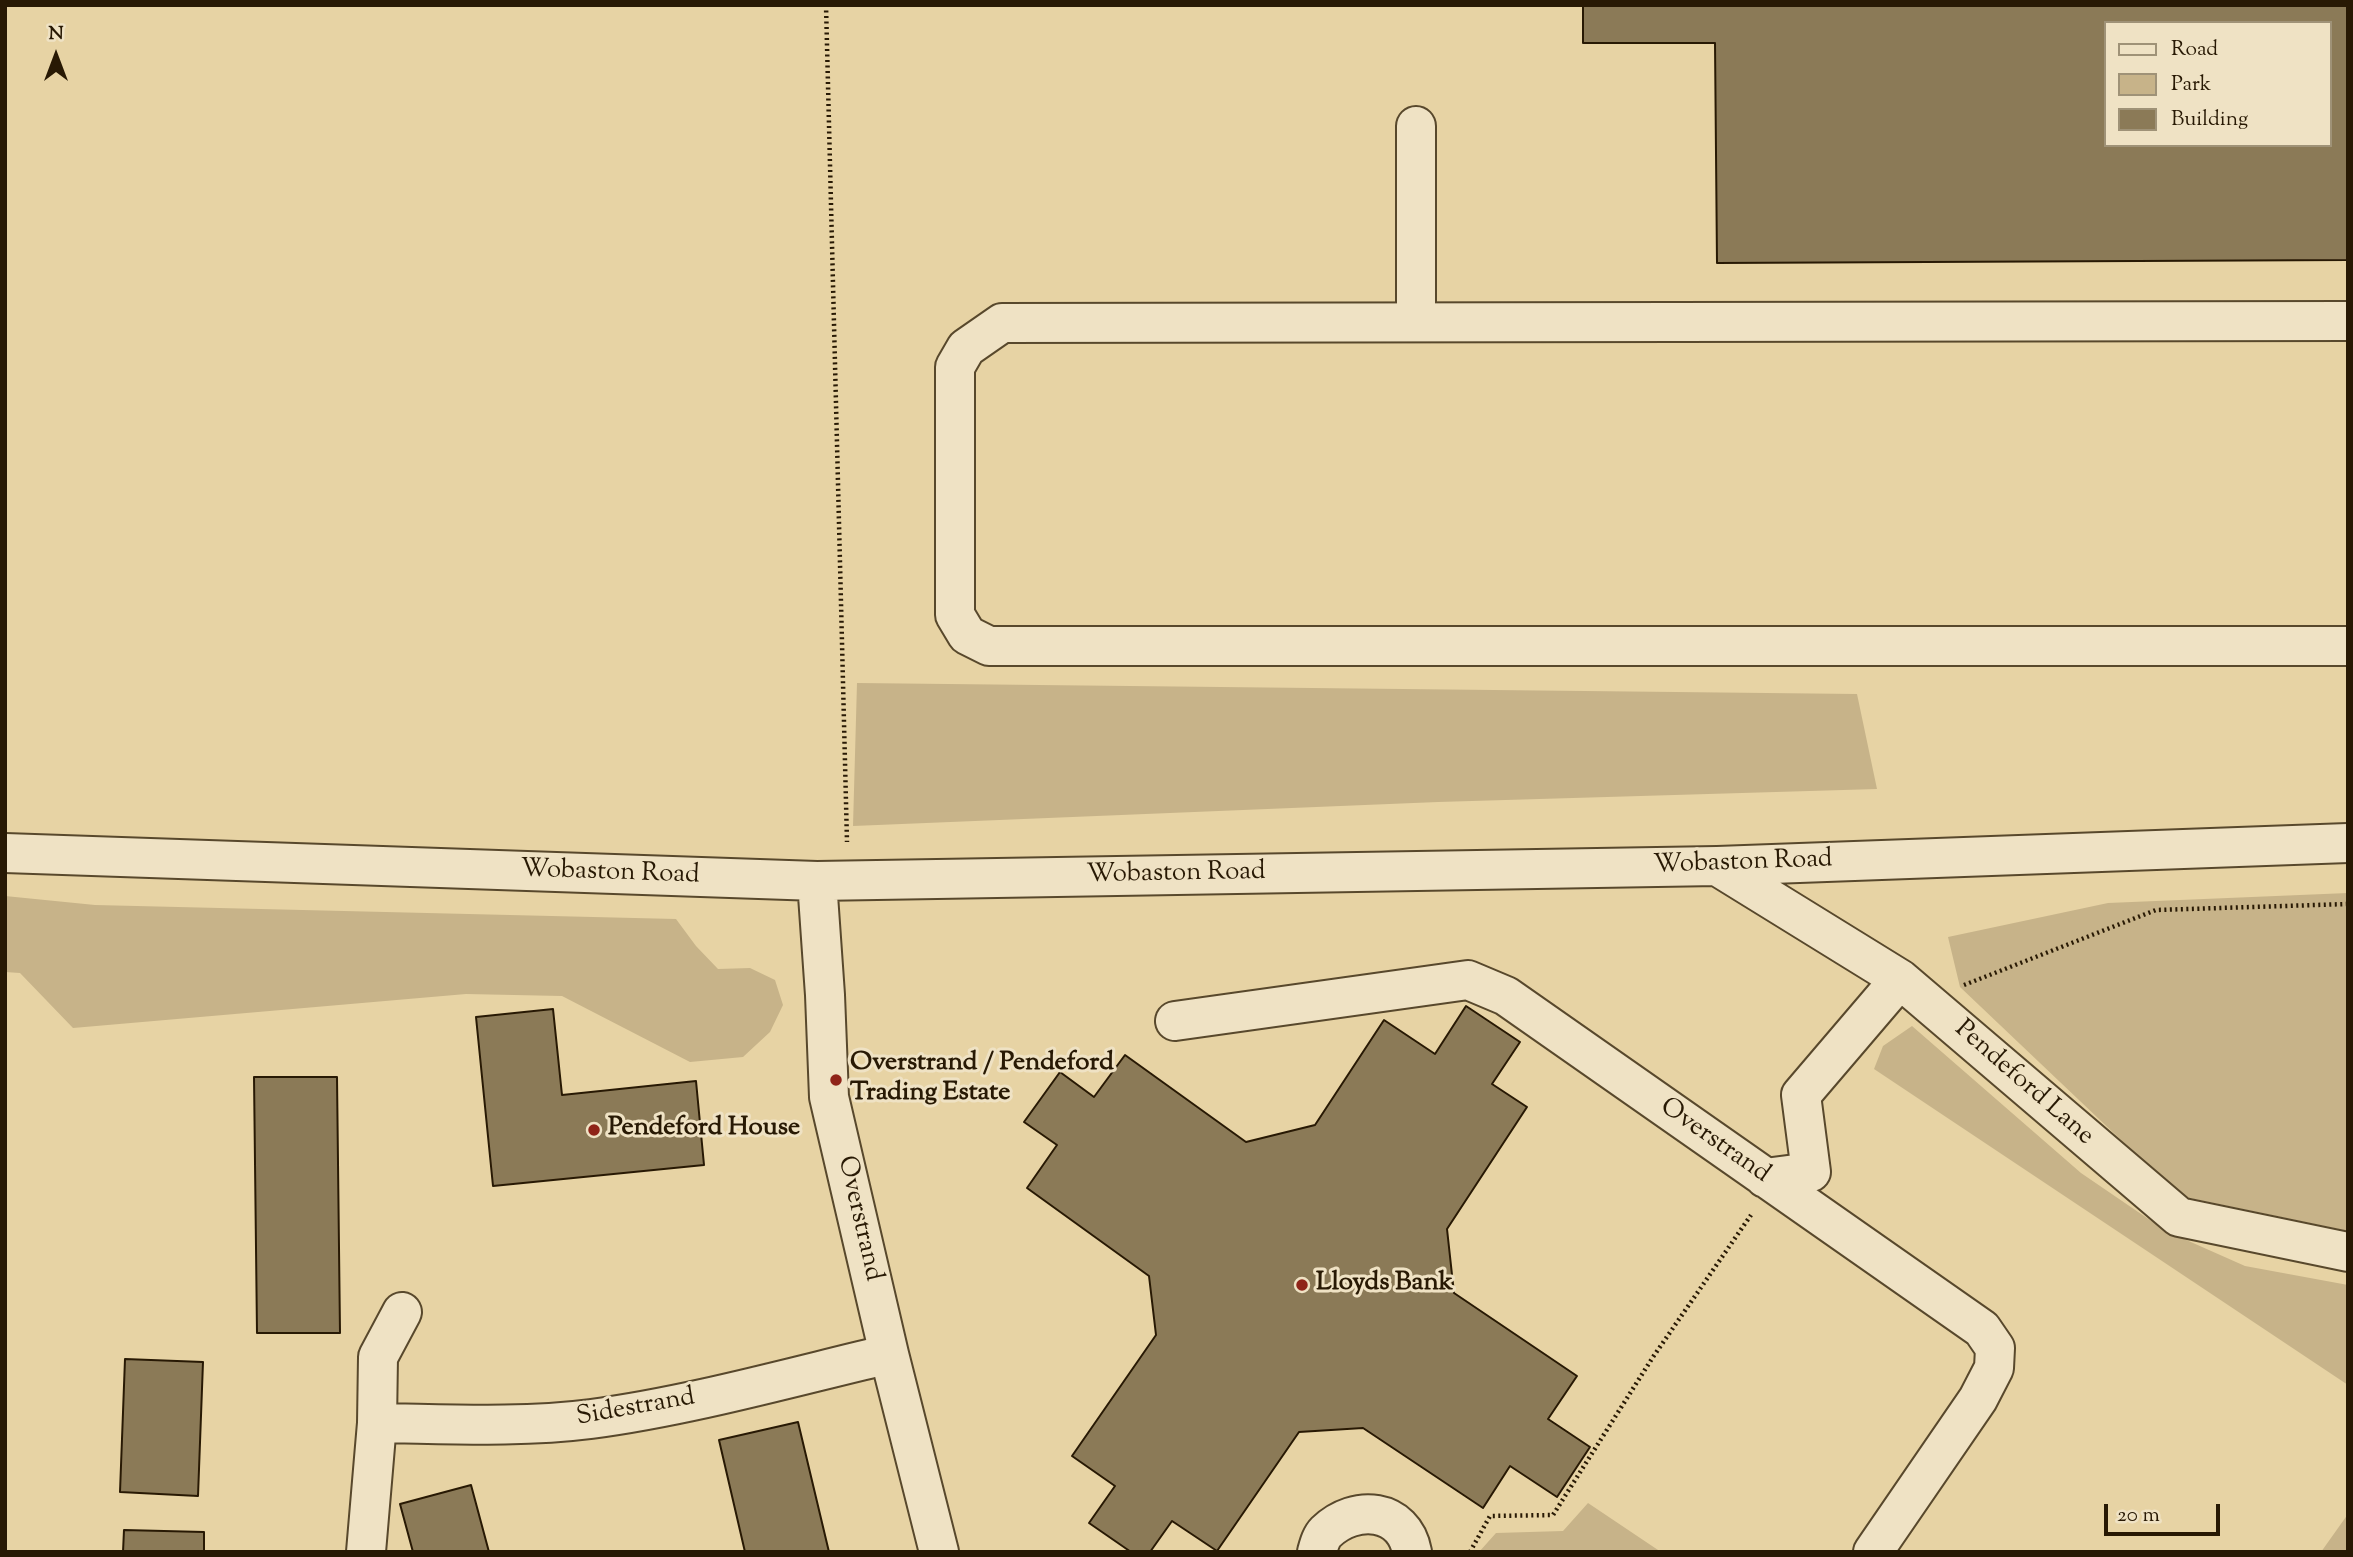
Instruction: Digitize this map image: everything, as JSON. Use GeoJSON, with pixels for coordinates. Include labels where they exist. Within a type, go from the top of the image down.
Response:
{"type":"FeatureCollection","features":[{"type":"Feature","properties":{"kind":"street"},"geometry":{"type":"LineString","coordinates":[[1416,126],[1416,322]]}},
{"type":"Feature","properties":{"kind":"street"},"geometry":{"type":"LineString","coordinates":[[2348,321],[1002,323],[966,348],[956,367],[956,615],[967,635],[989,646],[2348,646]]}},
{"type":"Feature","properties":{"kind":"street","name":"Wobaston Road"},"geometry":{"type":"LineString","coordinates":[[5,853],[817,881],[1717,866],[2348,842]]}},
{"type":"Feature","properties":{"kind":"street","name":"Pendeford Lane"},"geometry":{"type":"LineString","coordinates":[[1717,866],[1900,978],[2179,1217],[2348,1252]]}},
{"type":"Feature","properties":{"kind":"street","name":"Overstrand"},"geometry":{"type":"LineString","coordinates":[[817,881],[829,1097],[939,1552]]}},
{"type":"Feature","properties":{"kind":"street"},"geometry":{"type":"LineString","coordinates":[[1769,1181],[1811,1172],[1801,1095],[1900,978]]}},
{"type":"Feature","properties":{"kind":"street","name":"Overstrand"},"geometry":{"type":"LineString","coordinates":[[1175,1021],[1468,980],[1506,996],[1982,1329],[1995,1348],[1994,1368],[1978,1399],[1873,1552]]}},
{"type":"Feature","properties":{"kind":"street"},"geometry":{"type":"LineString","coordinates":[[366,1552],[377,1423],[378,1357],[402,1312]]}},
{"type":"Feature","properties":{"kind":"street","name":"Sidestrand"},"geometry":{"type":"LineString","coordinates":[[377,1423],[522,1425],[592,1419],[703,1398],[889,1354]]}},
{"type":"Feature","properties":{"kind":"street"},"geometry":{"type":"LineString","coordinates":[[1317,1552],[1324,1533],[1343,1519],[1374,1513],[1397,1522],[1412,1552]]}},
{"type":"Feature","properties":{"kind":"path"},"geometry":{"type":"LineString","coordinates":[[826,5],[847,850]]}},
{"type":"Feature","properties":{"kind":"path"},"geometry":{"type":"LineString","coordinates":[[1930,1004],[1960,987],[2156,910],[2348,904]]}},
{"type":"Feature","properties":{"kind":"path"},"geometry":{"type":"LineString","coordinates":[[1470,1552],[1490,1516],[1553,1515],[1769,1181]]}},
{"type":"Feature","properties":{"kind":"green space"},"geometry":{"type":"Polygon","coordinates":[[[857,683],[1857,694],[1877,789],[1438,802],[853,826],[857,683]]]}},
{"type":"Feature","properties":{"kind":"green space"},"geometry":{"type":"Polygon","coordinates":[[[2348,893],[2348,1231],[2180,1196],[1960,987],[1948,937],[2108,903],[2348,893]]]}},
{"type":"Feature","properties":{"kind":"green space"},"geometry":{"type":"Polygon","coordinates":[[[5,896],[95,905],[676,919],[718,969],[750,968],[775,980],[783,1005],[770,1032],[743,1057],[690,1062],[562,996],[466,994],[73,1028],[20,973],[5,972],[5,896]]]}},
{"type":"Feature","properties":{"kind":"green space"},"geometry":{"type":"Polygon","coordinates":[[[1912,1026],[2081,1173],[2166,1231],[2245,1266],[2348,1285],[2348,1385],[1874,1069],[1883,1046],[1912,1026]]]}},
{"type":"Feature","properties":{"kind":"green space"},"geometry":{"type":"Polygon","coordinates":[[[1588,1503],[1661,1552],[1479,1552],[1496,1533],[1563,1531],[1588,1503]]]}},
{"type":"Feature","properties":{"kind":"green space"},"geometry":{"type":"Polygon","coordinates":[[[2348,1514],[2348,1552],[2321,1552],[2348,1514]]]}},
{"type":"Feature","properties":{"kind":"building"},"geometry":{"type":"Polygon","coordinates":[[[1583,5],[2348,5],[2348,260],[1717,263],[1715,43],[1583,43],[1583,5]]]}},
{"type":"Feature","properties":{"kind":"building","name":"Lloyds Bank"},"geometry":{"type":"Polygon","coordinates":[[[1466,1006],[1520,1042],[1492,1084],[1527,1107],[1447,1229],[1454,1293],[1577,1376],[1548,1419],[1590,1447],[1557,1497],[1510,1466],[1483,1508],[1363,1428],[1299,1432],[1217,1551],[1172,1521],[1150,1552],[1131,1552],[1089,1523],[1115,1486],[1072,1456],[1156,1335],[1149,1276],[1027,1188],[1057,1145],[1024,1122],[1060,1072],[1094,1097],[1125,1055],[1246,1142],[1315,1125],[1384,1020],[1435,1054],[1466,1006]]]}},
{"type":"Feature","properties":{"kind":"building","name":"Pendeford House"},"geometry":{"type":"Polygon","coordinates":[[[553,1009],[562,1095],[696,1081],[704,1165],[493,1186],[476,1017],[553,1009]]]}},
{"type":"Feature","properties":{"kind":"building"},"geometry":{"type":"Polygon","coordinates":[[[254,1077],[337,1077],[340,1333],[257,1333],[254,1077]]]}},
{"type":"Feature","properties":{"kind":"building"},"geometry":{"type":"Polygon","coordinates":[[[125,1359],[203,1362],[198,1496],[120,1492],[125,1359]]]}},
{"type":"Feature","properties":{"kind":"building"},"geometry":{"type":"Polygon","coordinates":[[[798,1422],[829,1552],[745,1552],[719,1440],[798,1422]]]}},
{"type":"Feature","properties":{"kind":"building"},"geometry":{"type":"Polygon","coordinates":[[[471,1485],[489,1552],[413,1552],[400,1504],[471,1485]]]}},
{"type":"Feature","properties":{"kind":"building"},"geometry":{"type":"Polygon","coordinates":[[[124,1530],[204,1532],[204,1552],[123,1552],[124,1530]]]}},
{"type":"Feature","properties":{"kind":"place","name":"Overstrand / Pendeford Trading Estate"},"geometry":{"type":"Point","coordinates":[836,1080]}},
{"type":"Feature","properties":{"kind":"place","name":"Pendeford House"},"geometry":{"type":"Point","coordinates":[594,1130]}},
{"type":"Feature","properties":{"kind":"place","name":"Lloyds Bank"},"geometry":{"type":"Point","coordinates":[1302,1285]}}]}
